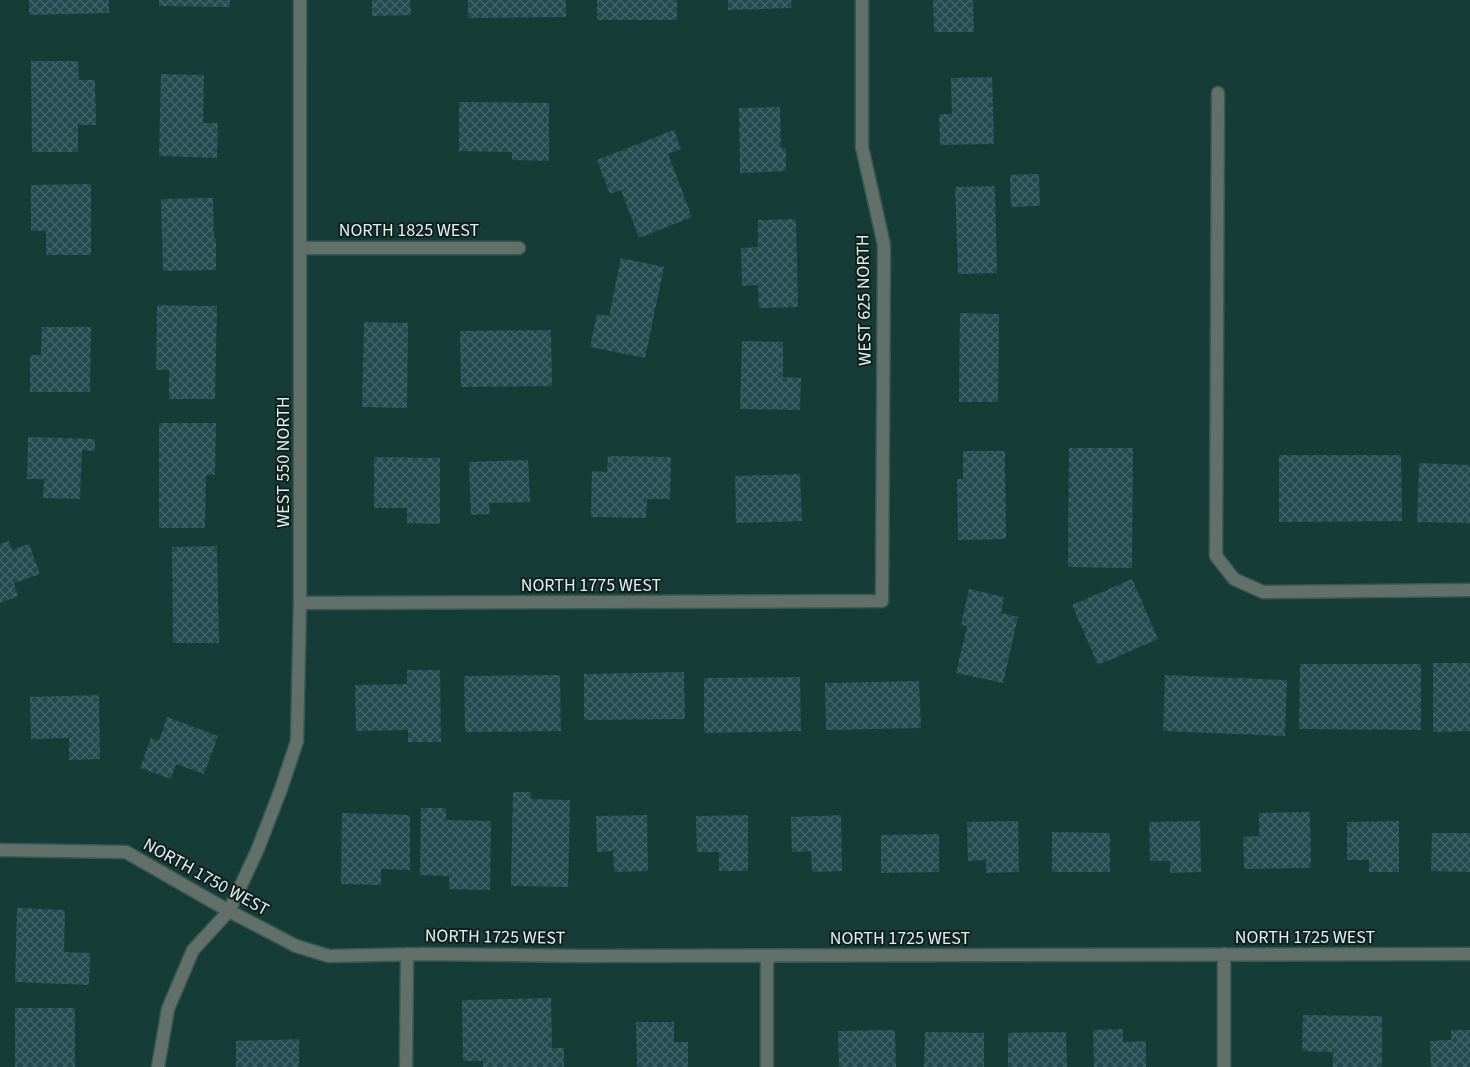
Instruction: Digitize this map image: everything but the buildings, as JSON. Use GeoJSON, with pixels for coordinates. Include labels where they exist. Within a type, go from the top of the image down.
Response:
{"type":"FeatureCollection","features":[{"type":"Feature","properties":{"kind":"street","name":"WEST 550 NORTH"},"geometry":{"type":"LineString","coordinates":[[158,1067],[168,1009],[193,950],[228,911],[257,852],[297,741],[300,604],[300,0]]}},
{"type":"Feature","properties":{"kind":"street","name":"WEST 625 NORTH"},"geometry":{"type":"LineString","coordinates":[[862,0],[862,147],[884,245],[882,601]]}},
{"type":"Feature","properties":{"kind":"street"},"geometry":{"type":"LineString","coordinates":[[1218,93],[1216,556],[1234,579],[1263,592],[1470,590]]}},
{"type":"Feature","properties":{"kind":"street","name":"NORTH 1825 WEST"},"geometry":{"type":"LineString","coordinates":[[300,248],[519,248]]}},
{"type":"Feature","properties":{"kind":"street","name":"NORTH 1775 WEST"},"geometry":{"type":"LineString","coordinates":[[300,604],[882,601]]}},
{"type":"Feature","properties":{"kind":"street","name":"NORTH 1750 WEST"},"geometry":{"type":"LineString","coordinates":[[0,850],[126,852],[228,911],[296,946],[330,956]]}},
{"type":"Feature","properties":{"kind":"street"},"geometry":{"type":"LineString","coordinates":[[406,1067],[407,954]]}},
{"type":"Feature","properties":{"kind":"street","name":"NORTH 1725 WEST"},"geometry":{"type":"LineString","coordinates":[[330,956],[407,954],[766,956],[1470,954]]}},
{"type":"Feature","properties":{"kind":"street"},"geometry":{"type":"LineString","coordinates":[[1224,954],[1224,1067]]}},
{"type":"Feature","properties":{"kind":"street"},"geometry":{"type":"LineString","coordinates":[[766,956],[766,1067]]}}]}
